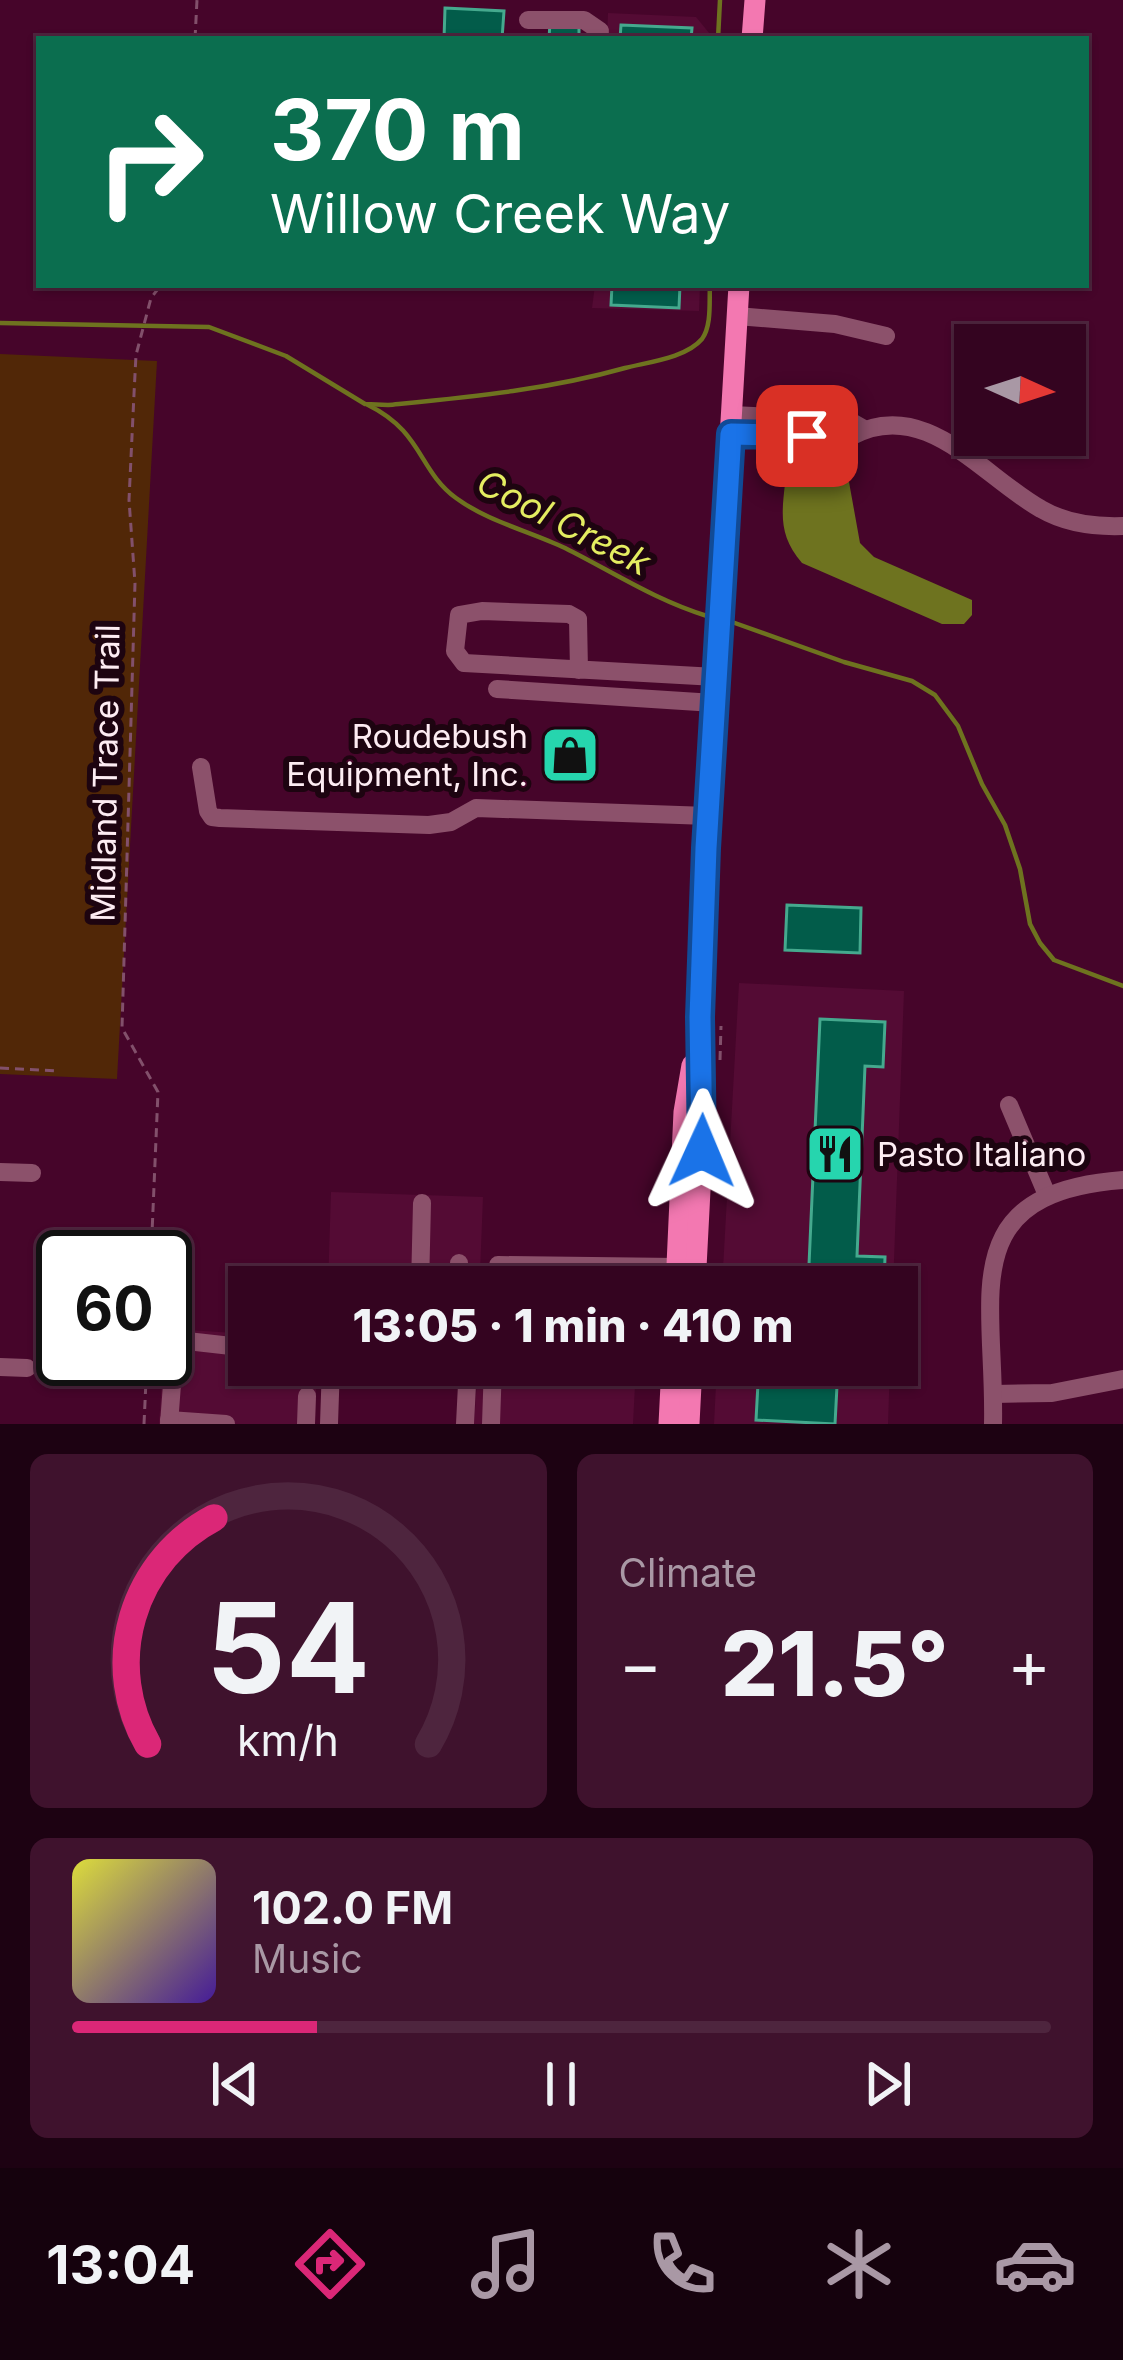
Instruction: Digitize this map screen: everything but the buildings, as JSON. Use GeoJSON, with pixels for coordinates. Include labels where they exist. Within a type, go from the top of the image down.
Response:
{"type":"FeatureCollection","features":[{"type":"Feature","properties":{"kind":"main road"},"geometry":{"type":"LineString","coordinates":[[752,36],[754,0]]}},
{"type":"Feature","properties":{"kind":"main road"},"geometry":{"type":"LineString","coordinates":[[696,1266],[704,1113],[700,1017],[708,816],[739,288]]}},
{"type":"Feature","properties":{"kind":"main road"},"geometry":{"type":"LineString","coordinates":[[677,1266],[684,1112],[700,1017]]}},
{"type":"Feature","properties":{"kind":"main road"},"geometry":{"type":"LineString","coordinates":[[669,1424],[671,1386]]}},
{"type":"Feature","properties":{"kind":"main road"},"geometry":{"type":"LineString","coordinates":[[689,1424],[691,1386]]}},
{"type":"Feature","properties":{"kind":"street"},"geometry":{"type":"LineString","coordinates":[[528,20],[584,20],[600,31]]}},
{"type":"Feature","properties":{"kind":"street"},"geometry":{"type":"LineString","coordinates":[[737,316],[835,324],[886,336]]}},
{"type":"Feature","properties":{"kind":"street"},"geometry":{"type":"LineString","coordinates":[[732,424],[850,421],[864,429],[920,430],[936,435],[1052,515],[1086,524],[1123,526]]}},
{"type":"Feature","properties":{"kind":"street"},"geometry":{"type":"LineString","coordinates":[[579,670],[581,635],[578,619],[569,614],[482,611],[459,615],[455,651],[464,663],[579,670],[716,677]]}},
{"type":"Feature","properties":{"kind":"street"},"geometry":{"type":"LineString","coordinates":[[497,689],[714,703]]}},
{"type":"Feature","properties":{"kind":"street"},"geometry":{"type":"LineString","coordinates":[[201,767],[208,811],[220,818],[429,825],[451,822],[476,808],[708,816]]}},
{"type":"Feature","properties":{"kind":"street"},"geometry":{"type":"LineString","coordinates":[[1009,1105],[1047,1195]]}},
{"type":"Feature","properties":{"kind":"street"},"geometry":{"type":"LineString","coordinates":[[0,1172],[32,1173]]}},
{"type":"Feature","properties":{"kind":"street"},"geometry":{"type":"LineString","coordinates":[[993,1424],[992,1262],[1009,1225],[1030,1203],[1047,1195],[1123,1180]]}},
{"type":"Feature","properties":{"kind":"street"},"geometry":{"type":"LineString","coordinates":[[420,1266],[422,1203]]}},
{"type":"Feature","properties":{"kind":"street"},"geometry":{"type":"LineString","coordinates":[[226,1424],[169,1422],[175,1345],[187,1341],[228,1346]]}},
{"type":"Feature","properties":{"kind":"street"},"geometry":{"type":"LineString","coordinates":[[0,1366],[27,1368]]}},
{"type":"Feature","properties":{"kind":"street"},"geometry":{"type":"LineString","coordinates":[[994,1394],[1052,1393],[1123,1379]]}},
{"type":"Feature","properties":{"kind":"street"},"geometry":{"type":"LineString","coordinates":[[305,1424],[308,1386]]}},
{"type":"Feature","properties":{"kind":"street"},"geometry":{"type":"LineString","coordinates":[[329,1424],[330,1386]]}},
{"type":"Feature","properties":{"kind":"street"},"geometry":{"type":"LineString","coordinates":[[465,1424],[467,1386]]}},
{"type":"Feature","properties":{"kind":"street"},"geometry":{"type":"LineString","coordinates":[[491,1424],[492,1386]]}},
{"type":"Feature","properties":{"kind":"path"},"geometry":{"type":"LineString","coordinates":[[195,36],[197,0]]}},
{"type":"Feature","properties":{"kind":"path","name":"Midland Trace Trail"},"geometry":{"type":"LineString","coordinates":[[152,1230],[158,1092],[122,1028],[135,583],[129,500],[136,355],[151,298],[159,288]]}},
{"type":"Feature","properties":{"kind":"path"},"geometry":{"type":"LineString","coordinates":[[0,1068],[59,1071]]}},
{"type":"Feature","properties":{"kind":"path"},"geometry":{"type":"LineString","coordinates":[[144,1424],[146,1386]]}},
{"type":"Feature","properties":{"kind":"shaded area"},"geometry":{"type":"Polygon","coordinates":[[[608,13],[696,17],[712,36],[607,36],[608,13]]]}},
{"type":"Feature","properties":{"kind":"shaded area"},"geometry":{"type":"Polygon","coordinates":[[[595,288],[700,288],[699,311],[592,308],[595,288]]]}},
{"type":"Feature","properties":{"kind":"shaded area"},"geometry":{"type":"Polygon","coordinates":[[[0,354],[157,361],[117,1079],[0,1074],[0,354]]]}},
{"type":"Feature","properties":{"kind":"shaded area"},"geometry":{"type":"Polygon","coordinates":[[[799,474],[838,475],[849,482],[860,543],[874,557],[972,600],[972,615],[964,624],[942,624],[802,563],[786,535],[783,517],[785,484],[799,474]]]}},
{"type":"Feature","properties":{"kind":"shaded area"},"geometry":{"type":"Polygon","coordinates":[[[739,983],[904,991],[894,1266],[723,1266],[739,983]]]}},
{"type":"Feature","properties":{"kind":"shaded area"},"geometry":{"type":"Polygon","coordinates":[[[331,1192],[483,1197],[480,1266],[329,1266],[331,1192]]]}},
{"type":"Feature","properties":{"kind":"shaded area"},"geometry":{"type":"Polygon","coordinates":[[[192,1330],[228,1333],[228,1386],[316,1386],[315,1424],[159,1424],[162,1386],[192,1386],[192,1330]]]}},
{"type":"Feature","properties":{"kind":"shaded area"},"geometry":{"type":"Polygon","coordinates":[[[477,1386],[635,1386],[633,1424],[474,1424],[477,1386]]]}},
{"type":"Feature","properties":{"kind":"shaded area"},"geometry":{"type":"Polygon","coordinates":[[[716,1386],[889,1386],[888,1424],[714,1424],[716,1386]]]}},
{"type":"Feature","properties":{"kind":"waterway"},"geometry":{"type":"LineString","coordinates":[[718,36],[720,0]]}},
{"type":"Feature","properties":{"kind":"waterway","name":"Cool Creek"},"geometry":{"type":"LineString","coordinates":[[0,323],[209,327],[286,356],[365,404],[388,405],[537,387],[677,355],[705,333],[710,288]]}},
{"type":"Feature","properties":{"kind":"waterway","name":"Cool Creek"},"geometry":{"type":"LineString","coordinates":[[368,405],[400,427],[444,487],[468,506],[707,616]]}},
{"type":"Feature","properties":{"kind":"waterway","name":"Cool Creek"},"geometry":{"type":"LineString","coordinates":[[732,622],[912,681],[935,695],[958,726],[1005,825],[1020,869],[1030,924],[1040,943],[1054,960],[1123,986]]}},
{"type":"Feature","properties":{"kind":"place","name":"Roudebush Equipment, Inc."},"geometry":{"type":"Point","coordinates":[570,755]}},
{"type":"Feature","properties":{"kind":"place","name":"Pasto Italiano"},"geometry":{"type":"Point","coordinates":[835,1154]}},
{"type":"Feature","properties":{"kind":"route"},"geometry":{"type":"LineString","coordinates":[[702,1151],[700,1017],[706,848],[731,434],[807,436]]}}]}
